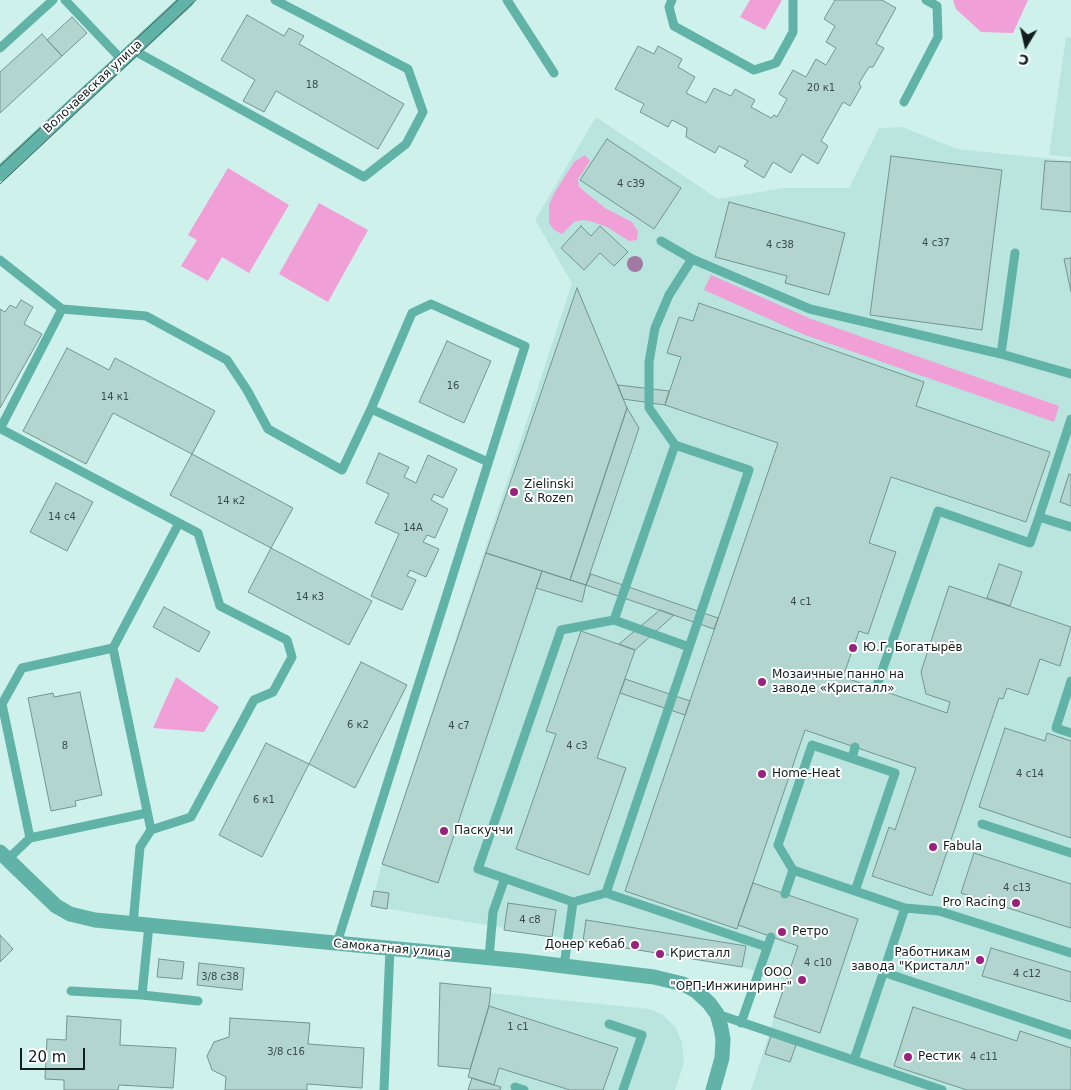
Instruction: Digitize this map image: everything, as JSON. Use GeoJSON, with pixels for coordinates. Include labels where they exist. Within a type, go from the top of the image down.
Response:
{"type":"FeatureCollection","features":[{"type":"Feature","properties":{"kind":"street","name":"Волочаевская улица"},"geometry":{"type":"LineString","coordinates":[[0,174],[187,0]]}},
{"type":"Feature","properties":{"kind":"street","name":"Самокатная улица"},"geometry":{"type":"LineString","coordinates":[[4,856],[56,906],[70,914],[95,920],[564,966],[654,977],[683,984],[696,991],[717,1014],[723,1040],[722,1058],[715,1089]]}},
{"type":"Feature","properties":{"kind":"lane"},"geometry":{"type":"LineString","coordinates":[[0,48],[53,0]]}},
{"type":"Feature","properties":{"kind":"lane"},"geometry":{"type":"LineString","coordinates":[[65,0],[127,55],[364,176],[406,144],[423,112],[408,68],[275,0]]}},
{"type":"Feature","properties":{"kind":"lane"},"geometry":{"type":"LineString","coordinates":[[507,0],[554,73]]}},
{"type":"Feature","properties":{"kind":"lane"},"geometry":{"type":"LineString","coordinates":[[672,0],[668,7],[674,26],[754,70],[776,63],[793,32],[793,0]]}},
{"type":"Feature","properties":{"kind":"lane"},"geometry":{"type":"LineString","coordinates":[[904,102],[938,37],[937,6],[926,0]]}},
{"type":"Feature","properties":{"kind":"lane"},"geometry":{"type":"LineString","coordinates":[[661,242],[692,259],[810,309],[1001,354],[1071,374]]}},
{"type":"Feature","properties":{"kind":"lane"},"geometry":{"type":"LineString","coordinates":[[1001,354],[1015,254]]}},
{"type":"Feature","properties":{"kind":"lane"},"geometry":{"type":"LineString","coordinates":[[606,893],[750,470],[675,445],[649,408],[649,362],[655,328],[669,295],[692,259]]}},
{"type":"Feature","properties":{"kind":"lane"},"geometry":{"type":"LineString","coordinates":[[0,260],[62,309],[146,316],[226,360],[247,390],[268,428],[342,470],[372,408],[412,312],[431,304],[525,346],[337,943]]}},
{"type":"Feature","properties":{"kind":"lane"},"geometry":{"type":"LineString","coordinates":[[62,309],[0,429],[198,533],[220,606],[287,640],[292,657],[273,692],[254,700],[191,817],[151,830],[140,846],[133,924]]}},
{"type":"Feature","properties":{"kind":"lane"},"geometry":{"type":"LineString","coordinates":[[372,408],[488,462]]}},
{"type":"Feature","properties":{"kind":"lane"},"geometry":{"type":"LineString","coordinates":[[876,688],[938,511],[1030,543],[1071,419]]}},
{"type":"Feature","properties":{"kind":"lane"},"geometry":{"type":"LineString","coordinates":[[614,620],[675,445]]}},
{"type":"Feature","properties":{"kind":"lane"},"geometry":{"type":"LineString","coordinates":[[1039,517],[1071,527]]}},
{"type":"Feature","properties":{"kind":"lane"},"geometry":{"type":"LineString","coordinates":[[151,830],[112,648],[179,523]]}},
{"type":"Feature","properties":{"kind":"lane"},"geometry":{"type":"LineString","coordinates":[[690,647],[614,620],[561,630],[478,869],[573,902],[606,893],[767,947]]}},
{"type":"Feature","properties":{"kind":"lane"},"geometry":{"type":"LineString","coordinates":[[30,838],[2,704],[22,668],[112,648]]}},
{"type":"Feature","properties":{"kind":"lane"},"geometry":{"type":"LineString","coordinates":[[1071,681],[1056,728],[1071,732]]}},
{"type":"Feature","properties":{"kind":"lane"},"geometry":{"type":"LineString","coordinates":[[855,891],[895,773],[812,745],[778,845],[793,870],[905,908],[938,911],[1071,953]]}},
{"type":"Feature","properties":{"kind":"lane"},"geometry":{"type":"LineString","coordinates":[[852,758],[855,747]]}},
{"type":"Feature","properties":{"kind":"lane"},"geometry":{"type":"LineString","coordinates":[[4,856],[30,838],[147,813]]}},
{"type":"Feature","properties":{"kind":"lane"},"geometry":{"type":"LineString","coordinates":[[982,824],[1071,853]]}},
{"type":"Feature","properties":{"kind":"lane"},"geometry":{"type":"LineString","coordinates":[[785,894],[793,870]]}},
{"type":"Feature","properties":{"kind":"lane"},"geometry":{"type":"LineString","coordinates":[[489,958],[493,912],[505,878]]}},
{"type":"Feature","properties":{"kind":"lane"},"geometry":{"type":"LineString","coordinates":[[564,966],[573,902]]}},
{"type":"Feature","properties":{"kind":"lane"},"geometry":{"type":"LineString","coordinates":[[854,1060],[905,908]]}},
{"type":"Feature","properties":{"kind":"lane"},"geometry":{"type":"LineString","coordinates":[[142,995],[149,925]]}},
{"type":"Feature","properties":{"kind":"lane"},"geometry":{"type":"LineString","coordinates":[[741,1023],[771,936]]}},
{"type":"Feature","properties":{"kind":"lane"},"geometry":{"type":"LineString","coordinates":[[384,1090],[390,948]]}},
{"type":"Feature","properties":{"kind":"lane"},"geometry":{"type":"LineString","coordinates":[[883,972],[1071,1035]]}},
{"type":"Feature","properties":{"kind":"lane"},"geometry":{"type":"LineString","coordinates":[[71,991],[142,995],[198,1001]]}},
{"type":"Feature","properties":{"kind":"lane"},"geometry":{"type":"LineString","coordinates":[[717,1014],[942,1090]]}},
{"type":"Feature","properties":{"kind":"lane"},"geometry":{"type":"LineString","coordinates":[[609,1024],[642,1035],[623,1090]]}},
{"type":"Feature","properties":{"kind":"shaded area"},"geometry":{"type":"Polygon","coordinates":[[[750,0],[782,0],[765,30],[740,17],[750,0]]]}},
{"type":"Feature","properties":{"kind":"shaded area"},"geometry":{"type":"Polygon","coordinates":[[[953,0],[1028,0],[1013,33],[981,32],[956,9],[953,0]]]}},
{"type":"Feature","properties":{"kind":"shaded area"},"geometry":{"type":"Polygon","coordinates":[[[1066,37],[1071,38],[1071,157],[1049,155],[1066,37]]]}},
{"type":"Feature","properties":{"kind":"shaded area"},"geometry":{"type":"Polygon","coordinates":[[[596,117],[718,199],[784,188],[849,188],[879,128],[902,127],[957,149],[1071,161],[1071,1090],[751,1090],[786,981],[742,967],[371,906],[382,864],[572,283],[535,220],[596,117]]]}},
{"type":"Feature","properties":{"kind":"shaded area"},"geometry":{"type":"Polygon","coordinates":[[[585,155],[590,161],[578,179],[579,187],[605,208],[632,222],[638,232],[637,240],[629,241],[607,227],[590,221],[574,222],[562,234],[554,230],[549,223],[549,204],[555,192],[574,162],[585,155]]]}},
{"type":"Feature","properties":{"kind":"shaded area"},"geometry":{"type":"Polygon","coordinates":[[[228,168],[289,205],[249,273],[222,257],[208,281],[181,266],[197,240],[188,235],[228,168]]]}},
{"type":"Feature","properties":{"kind":"shaded area"},"geometry":{"type":"Polygon","coordinates":[[[319,203],[368,230],[328,302],[279,274],[319,203]]]}},
{"type":"Feature","properties":{"kind":"shaded area"},"geometry":{"type":"Polygon","coordinates":[[[711,275],[811,319],[1059,406],[1054,422],[805,335],[704,290],[711,275]]]}},
{"type":"Feature","properties":{"kind":"shaded area"},"geometry":{"type":"Polygon","coordinates":[[[176,677],[219,707],[204,732],[153,728],[176,677]]]}},
{"type":"Feature","properties":{"kind":"shaded area"},"geometry":{"type":"Polygon","coordinates":[[[490,993],[650,1009],[663,1015],[676,1028],[682,1042],[684,1062],[675,1090],[468,1090],[472,1078],[468,1077],[489,1006],[490,993]]]}},
{"type":"Feature","properties":{"kind":"building"},"geometry":{"type":"Polygon","coordinates":[[[835,0],[882,0],[896,8],[876,44],[884,48],[873,67],[869,67],[859,83],[861,87],[850,106],[843,102],[821,141],[828,146],[818,164],[802,154],[791,173],[773,162],[764,178],[744,166],[748,161],[719,146],[715,153],[686,137],[687,128],[672,120],[668,127],[640,112],[644,104],[615,89],[638,46],[654,54],[658,46],[682,59],[678,67],[695,77],[686,93],[706,103],[714,88],[731,96],[735,89],[755,100],[751,107],[771,118],[774,115],[777,117],[787,99],[779,94],[793,70],[806,77],[816,59],[826,65],[836,48],[826,42],[835,26],[824,19],[835,0]]]}},
{"type":"Feature","properties":{"kind":"building"},"geometry":{"type":"Polygon","coordinates":[[[247,15],[284,36],[289,28],[304,36],[299,44],[404,104],[378,149],[276,91],[264,112],[243,101],[255,80],[221,60],[247,15]]]}},
{"type":"Feature","properties":{"kind":"building"},"geometry":{"type":"Polygon","coordinates":[[[72,17],[87,33],[62,56],[47,40],[72,17]]]}},
{"type":"Feature","properties":{"kind":"building"},"geometry":{"type":"Polygon","coordinates":[[[42,34],[62,56],[0,113],[0,72],[42,34]]]}},
{"type":"Feature","properties":{"kind":"building"},"geometry":{"type":"Polygon","coordinates":[[[607,139],[681,188],[654,229],[580,180],[607,139]]]}},
{"type":"Feature","properties":{"kind":"building"},"geometry":{"type":"Polygon","coordinates":[[[891,156],[1002,170],[982,330],[870,315],[891,156]]]}},
{"type":"Feature","properties":{"kind":"building"},"geometry":{"type":"Polygon","coordinates":[[[1045,161],[1071,162],[1071,212],[1041,209],[1045,161]]]}},
{"type":"Feature","properties":{"kind":"building"},"geometry":{"type":"Polygon","coordinates":[[[729,202],[845,233],[829,295],[785,283],[787,276],[715,257],[729,202]]]}},
{"type":"Feature","properties":{"kind":"building"},"geometry":{"type":"Polygon","coordinates":[[[581,226],[591,236],[600,226],[628,252],[614,266],[600,253],[584,270],[561,248],[581,226]]]}},
{"type":"Feature","properties":{"kind":"building"},"geometry":{"type":"Polygon","coordinates":[[[1071,258],[1071,292],[1064,259],[1071,258]]]}},
{"type":"Feature","properties":{"kind":"building"},"geometry":{"type":"Polygon","coordinates":[[[577,288],[627,408],[570,580],[486,553],[577,288]]]}},
{"type":"Feature","properties":{"kind":"building"},"geometry":{"type":"Polygon","coordinates":[[[21,300],[33,307],[24,324],[42,334],[0,408],[0,309],[5,312],[10,305],[16,308],[21,300]]]}},
{"type":"Feature","properties":{"kind":"building"},"geometry":{"type":"Polygon","coordinates":[[[699,303],[924,382],[916,406],[1050,452],[1026,522],[891,477],[869,543],[896,552],[868,634],[859,631],[843,677],[947,713],[950,702],[926,694],[921,672],[949,586],[1071,627],[1060,666],[1040,659],[1028,695],[1007,688],[1003,699],[999,698],[932,896],[872,876],[889,827],[895,830],[916,768],[805,730],[737,929],[625,891],[778,443],[665,405],[681,357],[667,353],[679,317],[693,321],[699,303]]]}},
{"type":"Feature","properties":{"kind":"building"},"geometry":{"type":"Polygon","coordinates":[[[447,341],[491,361],[464,423],[419,402],[447,341]]]}},
{"type":"Feature","properties":{"kind":"building"},"geometry":{"type":"Polygon","coordinates":[[[67,348],[109,370],[115,358],[215,411],[192,454],[113,413],[86,464],[23,431],[67,348]]]}},
{"type":"Feature","properties":{"kind":"building"},"geometry":{"type":"Polygon","coordinates":[[[618,385],[669,391],[665,405],[623,399],[618,385]]]}},
{"type":"Feature","properties":{"kind":"building"},"geometry":{"type":"Polygon","coordinates":[[[627,408],[639,428],[586,585],[570,580],[627,408]]]}},
{"type":"Feature","properties":{"kind":"building"},"geometry":{"type":"Polygon","coordinates":[[[379,453],[409,467],[404,477],[416,483],[428,455],[457,469],[443,498],[434,494],[431,500],[448,509],[435,538],[427,535],[423,542],[439,549],[426,577],[410,570],[407,576],[416,580],[402,610],[371,596],[399,534],[375,523],[389,494],[366,483],[379,453]]]}},
{"type":"Feature","properties":{"kind":"building"},"geometry":{"type":"Polygon","coordinates":[[[192,454],[293,508],[271,548],[170,495],[192,454]]]}},
{"type":"Feature","properties":{"kind":"building"},"geometry":{"type":"Polygon","coordinates":[[[1069,474],[1071,475],[1071,506],[1060,502],[1069,474]]]}},
{"type":"Feature","properties":{"kind":"building"},"geometry":{"type":"Polygon","coordinates":[[[56,483],[93,502],[67,551],[30,532],[56,483]]]}},
{"type":"Feature","properties":{"kind":"building"},"geometry":{"type":"Polygon","coordinates":[[[271,548],[372,601],[349,645],[248,592],[271,548]]]}},
{"type":"Feature","properties":{"kind":"building"},"geometry":{"type":"Polygon","coordinates":[[[486,553],[542,571],[438,883],[382,864],[486,553]]]}},
{"type":"Feature","properties":{"kind":"building"},"geometry":{"type":"Polygon","coordinates":[[[999,564],[1022,572],[1010,606],[987,598],[999,564]]]}},
{"type":"Feature","properties":{"kind":"building"},"geometry":{"type":"Polygon","coordinates":[[[542,571],[586,585],[582,602],[536,588],[542,571]]]}},
{"type":"Feature","properties":{"kind":"building"},"geometry":{"type":"Polygon","coordinates":[[[591,574],[718,618],[714,629],[586,585],[591,574]]]}},
{"type":"Feature","properties":{"kind":"building"},"geometry":{"type":"Polygon","coordinates":[[[164,607],[210,632],[199,652],[153,627],[164,607]]]}},
{"type":"Feature","properties":{"kind":"building"},"geometry":{"type":"Polygon","coordinates":[[[660,610],[674,615],[635,650],[619,644],[660,610]]]}},
{"type":"Feature","properties":{"kind":"building"},"geometry":{"type":"Polygon","coordinates":[[[581,631],[635,650],[597,758],[626,768],[589,875],[516,849],[556,734],[546,731],[581,631]]]}},
{"type":"Feature","properties":{"kind":"building"},"geometry":{"type":"Polygon","coordinates":[[[361,662],[407,685],[355,788],[309,764],[361,662]]]}},
{"type":"Feature","properties":{"kind":"building"},"geometry":{"type":"Polygon","coordinates":[[[625,679],[690,701],[685,715],[620,693],[625,679]]]}},
{"type":"Feature","properties":{"kind":"building"},"geometry":{"type":"Polygon","coordinates":[[[80,692],[102,795],[75,801],[76,806],[51,811],[28,698],[53,693],[54,697],[80,692]]]}},
{"type":"Feature","properties":{"kind":"building"},"geometry":{"type":"Polygon","coordinates":[[[1005,728],[1045,741],[1047,733],[1071,741],[1071,838],[979,807],[1005,728]]]}},
{"type":"Feature","properties":{"kind":"building"},"geometry":{"type":"Polygon","coordinates":[[[266,743],[309,764],[262,857],[219,835],[266,743]]]}},
{"type":"Feature","properties":{"kind":"building"},"geometry":{"type":"Polygon","coordinates":[[[974,853],[1071,884],[1071,928],[961,893],[974,853]]]}},
{"type":"Feature","properties":{"kind":"building"},"geometry":{"type":"Polygon","coordinates":[[[753,883],[858,919],[820,1033],[774,1017],[798,946],[738,925],[753,883]]]}},
{"type":"Feature","properties":{"kind":"building"},"geometry":{"type":"Polygon","coordinates":[[[374,891],[389,893],[387,909],[371,906],[374,891]]]}},
{"type":"Feature","properties":{"kind":"building"},"geometry":{"type":"Polygon","coordinates":[[[508,903],[556,910],[552,937],[504,930],[508,903]]]}},
{"type":"Feature","properties":{"kind":"building"},"geometry":{"type":"Polygon","coordinates":[[[586,920],[746,946],[742,967],[583,941],[586,920]]]}},
{"type":"Feature","properties":{"kind":"building"},"geometry":{"type":"Polygon","coordinates":[[[0,935],[13,949],[0,962],[0,935]]]}},
{"type":"Feature","properties":{"kind":"building"},"geometry":{"type":"Polygon","coordinates":[[[991,948],[1071,972],[1071,1002],[982,976],[991,948]]]}},
{"type":"Feature","properties":{"kind":"building"},"geometry":{"type":"Polygon","coordinates":[[[159,959],[184,962],[182,979],[157,977],[159,959]]]}},
{"type":"Feature","properties":{"kind":"building"},"geometry":{"type":"Polygon","coordinates":[[[199,963],[244,968],[242,990],[197,985],[199,963]]]}},
{"type":"Feature","properties":{"kind":"building"},"geometry":{"type":"Polygon","coordinates":[[[440,983],[491,988],[489,1006],[470,1069],[438,1066],[440,983]]]}},
{"type":"Feature","properties":{"kind":"building"},"geometry":{"type":"Polygon","coordinates":[[[489,1006],[618,1048],[603,1090],[570,1090],[499,1068],[494,1085],[468,1077],[489,1006]]]}},
{"type":"Feature","properties":{"kind":"building"},"geometry":{"type":"Polygon","coordinates":[[[913,1007],[1017,1041],[1020,1031],[1071,1048],[1071,1090],[967,1090],[894,1066],[913,1007]]]}},
{"type":"Feature","properties":{"kind":"building"},"geometry":{"type":"Polygon","coordinates":[[[67,1016],[121,1020],[120,1045],[176,1048],[173,1088],[119,1085],[118,1090],[64,1090],[64,1080],[45,1079],[47,1039],[66,1040],[67,1016]]]}},
{"type":"Feature","properties":{"kind":"building"},"geometry":{"type":"Polygon","coordinates":[[[230,1018],[310,1023],[308,1044],[364,1048],[362,1088],[307,1084],[307,1090],[225,1090],[226,1077],[212,1070],[207,1056],[214,1042],[229,1037],[230,1018]]]}},
{"type":"Feature","properties":{"kind":"building"},"geometry":{"type":"Polygon","coordinates":[[[771,1036],[796,1045],[790,1062],[765,1054],[771,1036]]]}},
{"type":"Feature","properties":{"kind":"building"},"geometry":{"type":"Polygon","coordinates":[[[472,1078],[501,1087],[500,1090],[468,1090],[472,1078]]]}},
{"type":"Feature","properties":{"kind":"tram line"},"geometry":{"type":"LineString","coordinates":[[0,166],[178,0]]}},
{"type":"Feature","properties":{"kind":"tram line"},"geometry":{"type":"LineString","coordinates":[[0,184],[196,0]]}},
{"type":"Feature","properties":{"kind":"place","name":"Zielinski & Rozen"},"geometry":{"type":"Point","coordinates":[514,492]}},
{"type":"Feature","properties":{"kind":"place","name":"Ю.Г. Богатырёв"},"geometry":{"type":"Point","coordinates":[853,648]}},
{"type":"Feature","properties":{"kind":"place","name":"Мозаичные панно на заводе «Кристалл»"},"geometry":{"type":"Point","coordinates":[762,682]}},
{"type":"Feature","properties":{"kind":"place","name":"Home-Heat"},"geometry":{"type":"Point","coordinates":[762,774]}},
{"type":"Feature","properties":{"kind":"place","name":"Паскуччи"},"geometry":{"type":"Point","coordinates":[444,831]}},
{"type":"Feature","properties":{"kind":"place","name":"Fabula"},"geometry":{"type":"Point","coordinates":[933,847]}},
{"type":"Feature","properties":{"kind":"place","name":"Pro Racing"},"geometry":{"type":"Point","coordinates":[1016,903]}},
{"type":"Feature","properties":{"kind":"place","name":"Ретро"},"geometry":{"type":"Point","coordinates":[782,932]}},
{"type":"Feature","properties":{"kind":"place","name":"Донер кебаб"},"geometry":{"type":"Point","coordinates":[635,945]}},
{"type":"Feature","properties":{"kind":"place","name":"Кристалл"},"geometry":{"type":"Point","coordinates":[660,954]}},
{"type":"Feature","properties":{"kind":"place","name":"Работникам завода \"Кристалл\""},"geometry":{"type":"Point","coordinates":[980,960]}},
{"type":"Feature","properties":{"kind":"place","name":"ООО \"ОРП-Инжиниринг\""},"geometry":{"type":"Point","coordinates":[802,980]}},
{"type":"Feature","properties":{"kind":"place","name":"Рестик"},"geometry":{"type":"Point","coordinates":[908,1057]}}]}
